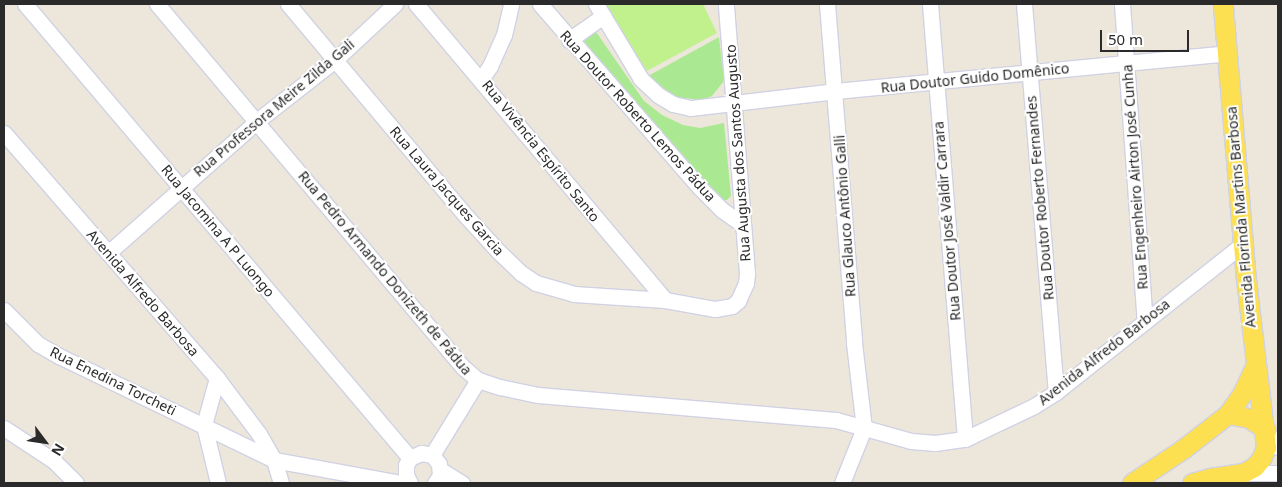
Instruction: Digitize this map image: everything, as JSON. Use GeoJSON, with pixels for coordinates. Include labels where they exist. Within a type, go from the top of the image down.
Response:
{"type":"FeatureCollection","features":[{"type":"Feature","properties":{"kind":"main road","name":"Avenida Florinda Martins Barbosa"},"geometry":{"type":"LineString","coordinates":[[1223,4],[1255,366],[1266,430],[1266,447],[1261,459],[1243,473]]}},
{"type":"Feature","properties":{"kind":"main road"},"geometry":{"type":"LineString","coordinates":[[1132,483],[1183,449],[1228,414],[1242,394],[1255,366]]}},
{"type":"Feature","properties":{"kind":"main road"},"geometry":{"type":"LineString","coordinates":[[1228,414],[1249,418],[1266,430]]}},
{"type":"Feature","properties":{"kind":"main road"},"geometry":{"type":"LineString","coordinates":[[1192,483],[1243,473]]}},
{"type":"Feature","properties":{"kind":"street","name":"Rua Jacomina A P Luongo"},"geometry":{"type":"LineString","coordinates":[[25,4],[181,186],[408,462]]}},
{"type":"Feature","properties":{"kind":"street","name":"Rua Pedro Armando Donizeth de Pádua"},"geometry":{"type":"LineString","coordinates":[[158,4],[464,368],[478,380],[500,388],[538,395],[803,416],[836,420],[864,428]]}},
{"type":"Feature","properties":{"kind":"street","name":"Rua Laura Jacques Garcia"},"geometry":{"type":"LineString","coordinates":[[288,4],[336,58],[466,216],[498,251],[521,273],[536,283],[574,294],[665,300],[715,309],[732,306],[738,300]]}},
{"type":"Feature","properties":{"kind":"street","name":"Rua Professora Meire Zilda Gali"},"geometry":{"type":"LineString","coordinates":[[108,253],[181,186],[257,121],[336,58],[395,4]]}},
{"type":"Feature","properties":{"kind":"street","name":"Rua Vivência Espírito Santo"},"geometry":{"type":"LineString","coordinates":[[416,4],[665,300]]}},
{"type":"Feature","properties":{"kind":"street"},"geometry":{"type":"LineString","coordinates":[[481,79],[498,49],[511,4]]}},
{"type":"Feature","properties":{"kind":"street","name":"Rua Doutor Roberto Lemos Pádua"},"geometry":{"type":"LineString","coordinates":[[540,4],[569,40],[700,188],[722,210],[742,224]]}},
{"type":"Feature","properties":{"kind":"street","name":"Rua Augusta dos Santos Augusto"},"geometry":{"type":"LineString","coordinates":[[726,4],[728,103],[742,224],[746,283],[738,300]]}},
{"type":"Feature","properties":{"kind":"street","name":"Rua Glauco Antônio Galli"},"geometry":{"type":"LineString","coordinates":[[827,4],[836,91],[854,343],[864,428]]}},
{"type":"Feature","properties":{"kind":"street","name":"Rua Doutor José Valdir Carrara"},"geometry":{"type":"LineString","coordinates":[[930,4],[965,439]]}},
{"type":"Feature","properties":{"kind":"street","name":"Rua Doutor Roberto Fernandes"},"geometry":{"type":"LineString","coordinates":[[1024,4],[1056,392]]}},
{"type":"Feature","properties":{"kind":"street","name":"Rua Engenheiro Airton José Cunha"},"geometry":{"type":"LineString","coordinates":[[1122,4],[1145,321]]}},
{"type":"Feature","properties":{"kind":"street"},"geometry":{"type":"LineString","coordinates":[[569,40],[600,10]]}},
{"type":"Feature","properties":{"kind":"street","name":"Rua Doutor Guido Domênico"},"geometry":{"type":"LineString","coordinates":[[600,10],[641,79],[658,95],[673,104],[691,108],[836,91],[936,83],[1227,53]]}},
{"type":"Feature","properties":{"kind":"street","name":"Avenida Alfredo Barbosa"},"geometry":{"type":"LineString","coordinates":[[4,133],[217,378],[259,434],[274,460],[280,483]]}},
{"type":"Feature","properties":{"kind":"street","name":"Avenida Alfredo Barbosa"},"geometry":{"type":"LineString","coordinates":[[864,428],[911,441],[935,443],[965,439],[1034,406],[1056,392],[1244,243]]}},
{"type":"Feature","properties":{"kind":"street","name":"Rua Enedina Torcheti"},"geometry":{"type":"LineString","coordinates":[[4,310],[38,344],[59,356],[274,460],[400,483]]}},
{"type":"Feature","properties":{"kind":"street"},"geometry":{"type":"LineString","coordinates":[[217,378],[204,425],[218,483]]}},
{"type":"Feature","properties":{"kind":"street"},"geometry":{"type":"LineString","coordinates":[[432,455],[478,380]]}},
{"type":"Feature","properties":{"kind":"street"},"geometry":{"type":"LineString","coordinates":[[4,428],[54,461],[76,483]]}},
{"type":"Feature","properties":{"kind":"street"},"geometry":{"type":"LineString","coordinates":[[842,483],[864,428]]}},
{"type":"Feature","properties":{"kind":"street"},"geometry":{"type":"LineString","coordinates":[[1266,430],[1278,447]]}},
{"type":"Feature","properties":{"kind":"street"},"geometry":{"type":"LineString","coordinates":[[373,477],[408,462],[421,453],[432,455],[439,464],[438,476],[462,483]]}},
{"type":"Feature","properties":{"kind":"street"},"geometry":{"type":"LineString","coordinates":[[408,462],[406,475],[410,483]]}},
{"type":"Feature","properties":{"kind":"street"},"geometry":{"type":"LineString","coordinates":[[1243,473],[1278,473]]}},
{"type":"Feature","properties":{"kind":"green space"},"geometry":{"type":"Polygon","coordinates":[[[606,4],[703,4],[717,33],[645,72],[606,4]]]}},
{"type":"Feature","properties":{"kind":"green space"},"geometry":{"type":"Polygon","coordinates":[[[594,29],[644,101],[662,115],[683,125],[700,128],[724,123],[731,196],[727,200],[722,200],[711,190],[580,40],[594,29]]]}},
{"type":"Feature","properties":{"kind":"green space"},"geometry":{"type":"Polygon","coordinates":[[[719,37],[724,81],[712,96],[702,100],[675,97],[648,76],[719,37]]]}}]}
